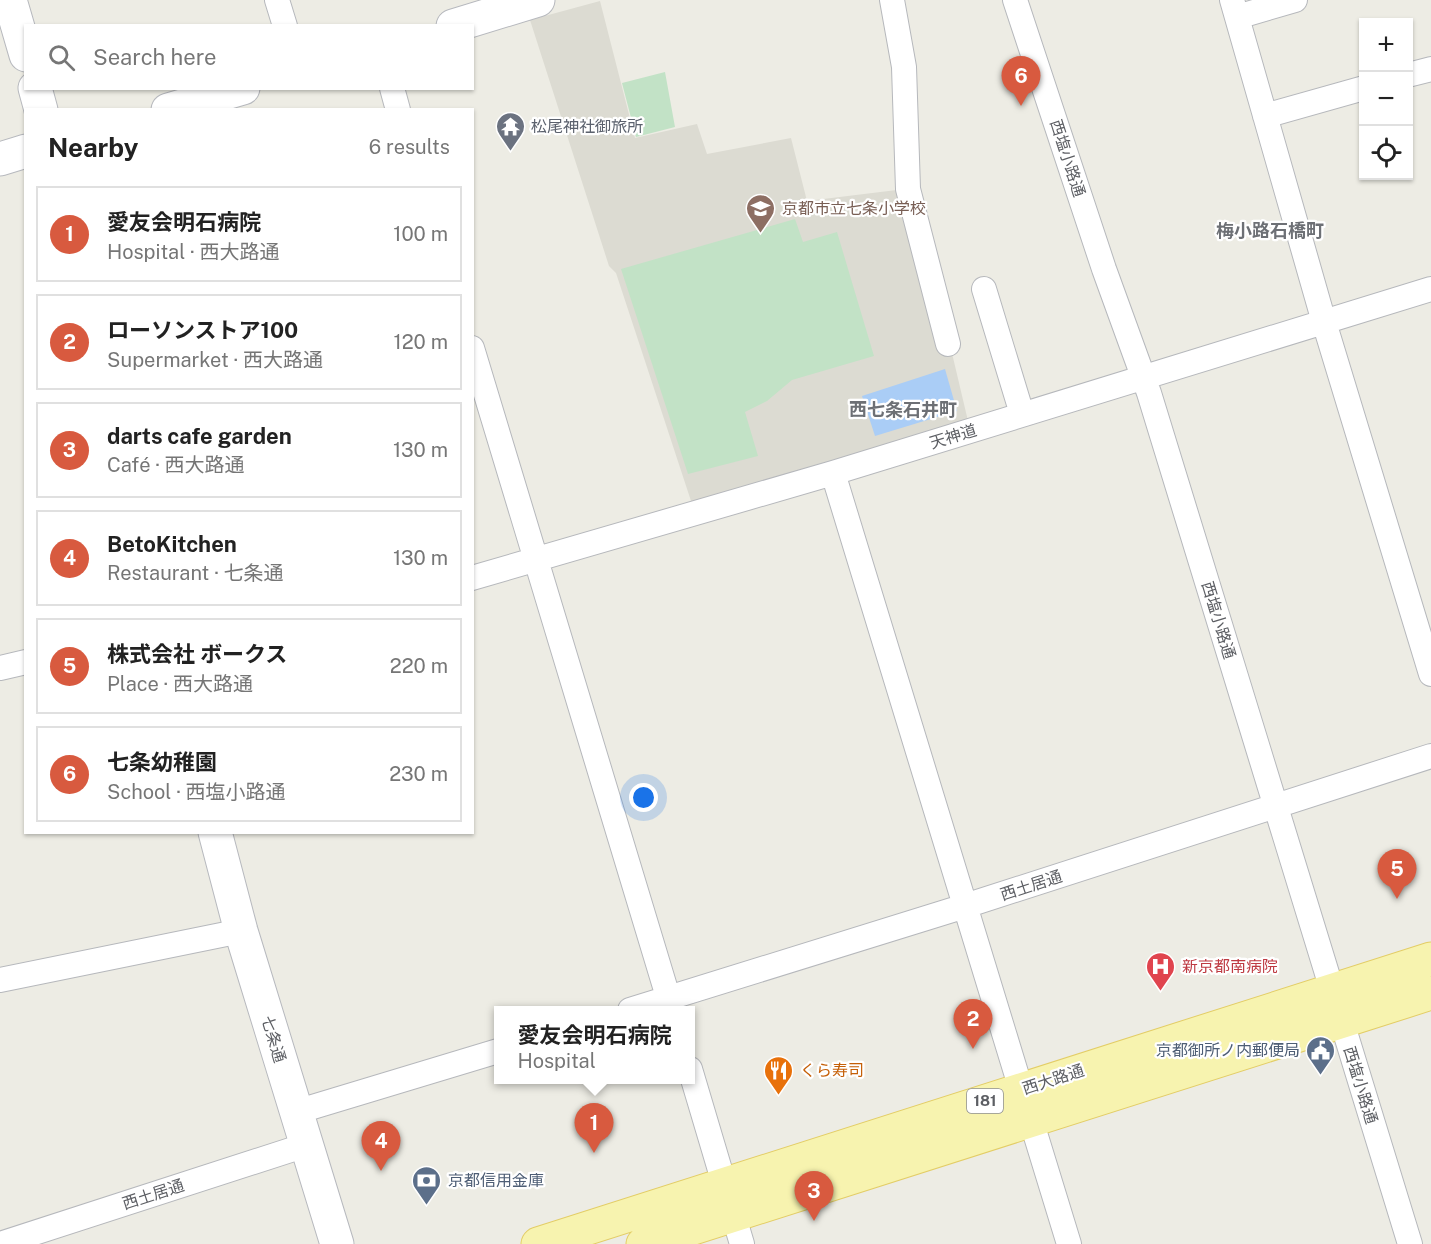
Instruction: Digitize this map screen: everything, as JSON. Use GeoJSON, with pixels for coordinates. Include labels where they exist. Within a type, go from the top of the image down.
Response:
{"type":"FeatureCollection","features":[{"type":"Feature","properties":{"kind":"main road"},"geometry":{"type":"LineString","coordinates":[[10,0],[24,48]]}},
{"type":"Feature","properties":{"kind":"main road"},"geometry":{"type":"LineString","coordinates":[[460,24],[538,0]]}},
{"type":"Feature","properties":{"kind":"main road"},"geometry":{"type":"LineString","coordinates":[[36,90],[40,108]]}},
{"type":"Feature","properties":{"kind":"main road"},"geometry":{"type":"LineString","coordinates":[[175,108],[236,90]]}},
{"type":"Feature","properties":{"kind":"main road"},"geometry":{"type":"LineString","coordinates":[[0,159],[24,152]]}},
{"type":"Feature","properties":{"kind":"main road","name":"七条通"},"geometry":{"type":"LineString","coordinates":[[215,834],[241,931],[337,1244]]}},
{"type":"Feature","properties":{"kind":"main road","name":"西大路通"},"geometry":{"type":"LineString","coordinates":[[643,1244],[733,1214],[1026,1105],[1337,1006],[1431,959]]}},
{"type":"Feature","properties":{"kind":"main road","name":"西大路通"},"geometry":{"type":"LineString","coordinates":[[1337,1006],[1431,993]]}},
{"type":"Feature","properties":{"kind":"main road","name":"西大路通"},"geometry":{"type":"LineString","coordinates":[[538,1244],[733,1214]]}},
{"type":"Feature","properties":{"kind":"street"},"geometry":{"type":"LineString","coordinates":[[277,0],[284,24]]}},
{"type":"Feature","properties":{"kind":"street"},"geometry":{"type":"LineString","coordinates":[[892,0],[904,67],[908,189],[948,344]]}},
{"type":"Feature","properties":{"kind":"street","name":"西塩小路通"},"geometry":{"type":"LineString","coordinates":[[1015,0],[1104,269],[1144,376],[1410,1244]]}},
{"type":"Feature","properties":{"kind":"street"},"geometry":{"type":"LineString","coordinates":[[1295,0],[1235,9],[1324,322],[1431,674]]}},
{"type":"Feature","properties":{"kind":"street"},"geometry":{"type":"LineString","coordinates":[[1413,74],[1431,69]]}},
{"type":"Feature","properties":{"kind":"street"},"geometry":{"type":"LineString","coordinates":[[1265,116],[1359,89]]}},
{"type":"Feature","properties":{"kind":"street"},"geometry":{"type":"LineString","coordinates":[[393,90],[398,108]]}},
{"type":"Feature","properties":{"kind":"street"},"geometry":{"type":"LineString","coordinates":[[984,289],[1022,414]]}},
{"type":"Feature","properties":{"kind":"street","name":"天神道"},"geometry":{"type":"LineString","coordinates":[[474,577],[833,473],[1431,289]]}},
{"type":"Feature","properties":{"kind":"street"},"geometry":{"type":"LineString","coordinates":[[474,354],[538,559],[671,1005]]}},
{"type":"Feature","properties":{"kind":"street"},"geometry":{"type":"LineString","coordinates":[[833,473],[1069,1244]]}},
{"type":"Feature","properties":{"kind":"street"},"geometry":{"type":"LineString","coordinates":[[0,668],[24,662]]}},
{"type":"Feature","properties":{"kind":"street","name":"西土居通"},"geometry":{"type":"LineString","coordinates":[[671,1005],[965,906],[1431,756]]}},
{"type":"Feature","properties":{"kind":"street"},"geometry":{"type":"LineString","coordinates":[[0,980],[241,931]]}},
{"type":"Feature","properties":{"kind":"street"},"geometry":{"type":"LineString","coordinates":[[296,1112],[494,1052]]}},
{"type":"Feature","properties":{"kind":"street"},"geometry":{"type":"LineString","coordinates":[[694,1084],[733,1214]]}},
{"type":"Feature","properties":{"kind":"street","name":"西土居通"},"geometry":{"type":"LineString","coordinates":[[0,1244],[306,1145]]}},
{"type":"Feature","properties":{"kind":"shaded area","name":"京都市立七条小学校"},"geometry":{"type":"Polygon","coordinates":[[[600,1],[635,138],[697,124],[707,154],[791,138],[807,201],[913,188],[968,421],[692,504],[616,273],[609,266],[530,20],[600,1]]]}},
{"type":"Feature","properties":{"kind":"green space"},"geometry":{"type":"Polygon","coordinates":[[[665,72],[675,127],[636,137],[622,83],[665,72]]]}},
{"type":"Feature","properties":{"kind":"green space"},"geometry":{"type":"Polygon","coordinates":[[[795,219],[803,242],[837,232],[874,356],[792,380],[767,401],[745,412],[758,456],[688,474],[621,269],[795,219]]]}},
{"type":"Feature","properties":{"kind":"water"},"geometry":{"type":"Polygon","coordinates":[[[945,369],[957,411],[875,436],[862,396],[945,369]]]}},
{"type":"Feature","properties":{"kind":"place","name":"七条幼稚園"},"geometry":{"type":"Point","coordinates":[1021,106]}},
{"type":"Feature","properties":{"kind":"place","name":"松尾神社御旅所"},"geometry":{"type":"Point","coordinates":[510,152]}},
{"type":"Feature","properties":{"kind":"place","name":"京都市立七条小学校"},"geometry":{"type":"Point","coordinates":[761,234]}},
{"type":"Feature","properties":{"kind":"place","name":"株式会社 ボークス"},"geometry":{"type":"Point","coordinates":[1397,899]}},
{"type":"Feature","properties":{"kind":"place","name":"新京都南病院"},"geometry":{"type":"Point","coordinates":[1161,992]}},
{"type":"Feature","properties":{"kind":"place","name":"ローソンストア100"},"geometry":{"type":"Point","coordinates":[973,1049]}},
{"type":"Feature","properties":{"kind":"place","name":"京都御所ノ内郵便局"},"geometry":{"type":"Point","coordinates":[1321,1076]}},
{"type":"Feature","properties":{"kind":"place","name":"くら寿司"},"geometry":{"type":"Point","coordinates":[779,1096]}},
{"type":"Feature","properties":{"kind":"place","name":"愛友会明石病院"},"geometry":{"type":"Point","coordinates":[594,1153]}},
{"type":"Feature","properties":{"kind":"place","name":"BetoKitchen"},"geometry":{"type":"Point","coordinates":[381,1171]}},
{"type":"Feature","properties":{"kind":"place","name":"京都信用金庫"},"geometry":{"type":"Point","coordinates":[427,1206]}},
{"type":"Feature","properties":{"kind":"place","name":"darts cafe garden"},"geometry":{"type":"Point","coordinates":[814,1221]}},
{"type":"Feature","properties":{"kind":"district","name":"梅小路石橋町"},"geometry":{"type":"Point","coordinates":[1270,231]}},
{"type":"Feature","properties":{"kind":"district","name":"西七条石井町"},"geometry":{"type":"Point","coordinates":[903,410]}}]}
